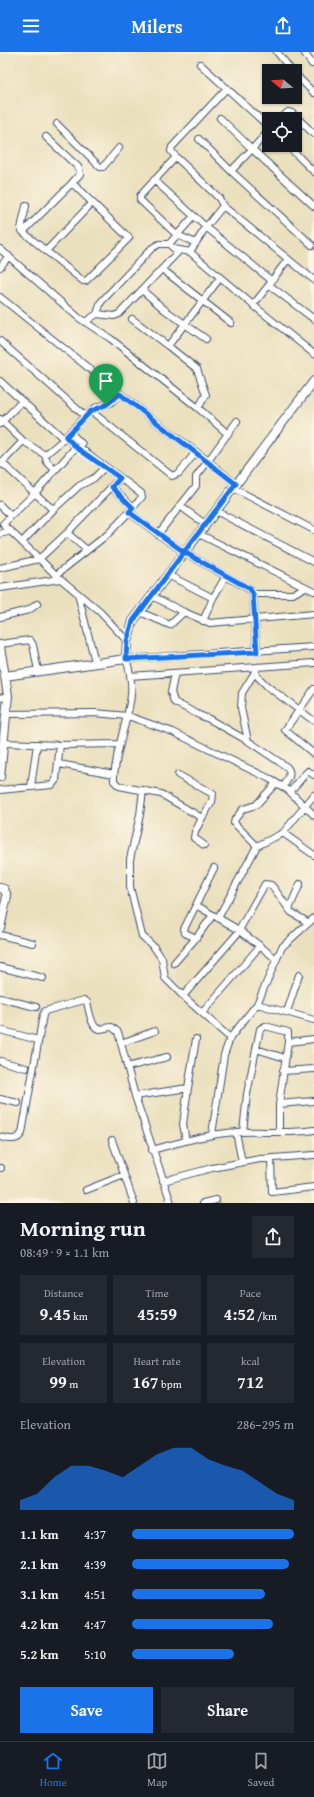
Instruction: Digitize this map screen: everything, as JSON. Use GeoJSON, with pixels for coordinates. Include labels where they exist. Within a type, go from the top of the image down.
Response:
{"type":"FeatureCollection","features":[{"type":"Feature","properties":{"kind":"street"},"geometry":{"type":"LineString","coordinates":[[277,52],[286,64]]}},
{"type":"Feature","properties":{"kind":"street"},"geometry":{"type":"LineString","coordinates":[[304,52],[312,64]]}},
{"type":"Feature","properties":{"kind":"street"},"geometry":{"type":"LineString","coordinates":[[200,64],[262,120]]}},
{"type":"Feature","properties":{"kind":"street"},"geometry":{"type":"LineString","coordinates":[[302,81],[313,91]]}},
{"type":"Feature","properties":{"kind":"street"},"geometry":{"type":"LineString","coordinates":[[227,88],[172,147],[171,151],[219,198],[223,206],[314,280]]}},
{"type":"Feature","properties":{"kind":"street"},"geometry":{"type":"LineString","coordinates":[[220,118],[314,206]]}},
{"type":"Feature","properties":{"kind":"street"},"geometry":{"type":"LineString","coordinates":[[302,123],[314,134]]}},
{"type":"Feature","properties":{"kind":"street"},"geometry":{"type":"LineString","coordinates":[[57,124],[100,167],[103,167],[119,148]]}},
{"type":"Feature","properties":{"kind":"street"},"geometry":{"type":"LineString","coordinates":[[23,232],[80,174],[79,168],[46,137]]}},
{"type":"Feature","properties":{"kind":"street"},"geometry":{"type":"LineString","coordinates":[[231,171],[262,138]]}},
{"type":"Feature","properties":{"kind":"street"},"geometry":{"type":"LineString","coordinates":[[199,139],[231,171],[313,245]]}},
{"type":"Feature","properties":{"kind":"street"},"geometry":{"type":"LineString","coordinates":[[294,152],[314,172]]}},
{"type":"Feature","properties":{"kind":"street"},"geometry":{"type":"LineString","coordinates":[[176,157],[140,196],[140,200],[177,235],[196,243]]}},
{"type":"Feature","properties":{"kind":"street"},"geometry":{"type":"LineString","coordinates":[[154,180],[206,228],[314,319]]}},
{"type":"Feature","properties":{"kind":"street"},"geometry":{"type":"LineString","coordinates":[[26,206],[21,229],[23,232],[83,282],[86,281],[129,238],[72,183]]}},
{"type":"Feature","properties":{"kind":"street"},"geometry":{"type":"LineString","coordinates":[[46,251],[92,203]]}},
{"type":"Feature","properties":{"kind":"street"},"geometry":{"type":"LineString","coordinates":[[190,252],[223,206]]}},
{"type":"Feature","properties":{"kind":"street"},"geometry":{"type":"LineString","coordinates":[[169,244],[194,216]]}},
{"type":"Feature","properties":{"kind":"street"},"geometry":{"type":"LineString","coordinates":[[85,322],[97,314],[101,302],[152,248],[159,244],[169,244],[174,249],[179,251],[190,252],[314,354]]}},
{"type":"Feature","properties":{"kind":"street"},"geometry":{"type":"LineString","coordinates":[[0,249],[85,322],[111,339],[198,408],[228,434]]}},
{"type":"Feature","properties":{"kind":"street"},"geometry":{"type":"LineString","coordinates":[[97,314],[114,316],[119,314],[179,251]]}},
{"type":"Feature","properties":{"kind":"street"},"geometry":{"type":"LineString","coordinates":[[0,267],[9,256]]}},
{"type":"Feature","properties":{"kind":"street"},"geometry":{"type":"LineString","coordinates":[[253,305],[288,259]]}},
{"type":"Feature","properties":{"kind":"street"},"geometry":{"type":"LineString","coordinates":[[162,269],[231,323]]}},
{"type":"Feature","properties":{"kind":"street"},"geometry":{"type":"LineString","coordinates":[[168,346],[220,278]]}},
{"type":"Feature","properties":{"kind":"street"},"geometry":{"type":"LineString","coordinates":[[142,290],[165,310],[206,339]]}},
{"type":"Feature","properties":{"kind":"street"},"geometry":{"type":"LineString","coordinates":[[0,297],[120,394],[208,461],[235,486],[314,530]]}},
{"type":"Feature","properties":{"kind":"street"},"geometry":{"type":"LineString","coordinates":[[132,320],[197,369],[206,395],[198,408]]}},
{"type":"Feature","properties":{"kind":"street"},"geometry":{"type":"LineString","coordinates":[[0,341],[85,416]]}},
{"type":"Feature","properties":{"kind":"street"},"geometry":{"type":"LineString","coordinates":[[0,381],[22,401],[105,467],[143,495],[108,534],[87,550],[58,577],[0,588]]}},
{"type":"Feature","properties":{"kind":"street"},"geometry":{"type":"LineString","coordinates":[[202,818],[161,794],[116,785],[114,781],[120,744],[128,716],[132,693],[127,663],[127,641],[133,621],[314,381]]}},
{"type":"Feature","properties":{"kind":"street"},"geometry":{"type":"LineString","coordinates":[[45,455],[91,411],[110,403],[120,394]]}},
{"type":"Feature","properties":{"kind":"street"},"geometry":{"type":"LineString","coordinates":[[22,401],[1,421],[23,441],[45,455],[47,462],[55,470]]}},
{"type":"Feature","properties":{"kind":"street"},"geometry":{"type":"LineString","coordinates":[[91,411],[172,476],[178,474],[196,452]]}},
{"type":"Feature","properties":{"kind":"street"},"geometry":{"type":"LineString","coordinates":[[158,534],[196,486],[196,477],[237,421]]}},
{"type":"Feature","properties":{"kind":"street"},"geometry":{"type":"LineString","coordinates":[[23,441],[1,463],[34,494],[50,507],[55,508]]}},
{"type":"Feature","properties":{"kind":"street"},"geometry":{"type":"LineString","coordinates":[[80,446],[55,470],[34,494],[2,523],[23,541],[58,577],[100,612],[127,641]]}},
{"type":"Feature","properties":{"kind":"street"},"geometry":{"type":"LineString","coordinates":[[23,541],[79,486],[94,478],[105,467]]}},
{"type":"Feature","properties":{"kind":"street"},"geometry":{"type":"LineString","coordinates":[[0,568],[39,559],[67,533],[120,478]]}},
{"type":"Feature","properties":{"kind":"street"},"geometry":{"type":"LineString","coordinates":[[112,487],[131,510],[158,534],[184,552],[250,589],[253,594],[256,619],[257,652]]}},
{"type":"Feature","properties":{"kind":"street"},"geometry":{"type":"LineString","coordinates":[[0,505],[11,516]]}},
{"type":"Feature","properties":{"kind":"street"},"geometry":{"type":"LineString","coordinates":[[180,506],[205,524]]}},
{"type":"Feature","properties":{"kind":"street"},"geometry":{"type":"LineString","coordinates":[[216,511],[314,562]]}},
{"type":"Feature","properties":{"kind":"street"},"geometry":{"type":"LineString","coordinates":[[0,534],[11,531]]}},
{"type":"Feature","properties":{"kind":"street"},"geometry":{"type":"LineString","coordinates":[[67,533],[87,550]]}},
{"type":"Feature","properties":{"kind":"street"},"geometry":{"type":"LineString","coordinates":[[199,534],[314,592]]}},
{"type":"Feature","properties":{"kind":"street"},"geometry":{"type":"LineString","coordinates":[[168,575],[213,598]]}},
{"type":"Feature","properties":{"kind":"street"},"geometry":{"type":"LineString","coordinates":[[203,621],[213,598],[226,576]]}},
{"type":"Feature","properties":{"kind":"street"},"geometry":{"type":"LineString","coordinates":[[253,594],[293,594],[305,587]]}},
{"type":"Feature","properties":{"kind":"street"},"geometry":{"type":"LineString","coordinates":[[78,594],[94,662]]}},
{"type":"Feature","properties":{"kind":"street"},"geometry":{"type":"LineString","coordinates":[[152,596],[210,623],[314,614]]}},
{"type":"Feature","properties":{"kind":"street"},"geometry":{"type":"LineString","coordinates":[[0,617],[29,610],[37,604]]}},
{"type":"Feature","properties":{"kind":"street"},"geometry":{"type":"LineString","coordinates":[[140,612],[170,625],[184,612]]}},
{"type":"Feature","properties":{"kind":"street"},"geometry":{"type":"LineString","coordinates":[[0,777],[6,714],[0,646],[30,640],[33,645],[38,671]]}},
{"type":"Feature","properties":{"kind":"street"},"geometry":{"type":"LineString","coordinates":[[2,676],[94,662],[127,663],[314,647]]}},
{"type":"Feature","properties":{"kind":"street"},"geometry":{"type":"LineString","coordinates":[[130,675],[314,663]]}},
{"type":"Feature","properties":{"kind":"street"},"geometry":{"type":"LineString","coordinates":[[248,741],[241,708],[242,693],[258,667]]}},
{"type":"Feature","properties":{"kind":"street"},"geometry":{"type":"LineString","coordinates":[[175,673],[171,692],[174,702],[209,719],[248,741],[289,770],[290,776],[283,787]]}},
{"type":"Feature","properties":{"kind":"street"},"geometry":{"type":"LineString","coordinates":[[254,673],[262,682],[314,721]]}},
{"type":"Feature","properties":{"kind":"street"},"geometry":{"type":"LineString","coordinates":[[314,689],[285,730],[314,754]]}},
{"type":"Feature","properties":{"kind":"street"},"geometry":{"type":"LineString","coordinates":[[6,714],[94,713],[128,716],[180,735],[226,756],[276,782],[290,792],[314,815]]}},
{"type":"Feature","properties":{"kind":"street"},"geometry":{"type":"LineString","coordinates":[[4,742],[60,745],[120,744]]}},
{"type":"Feature","properties":{"kind":"street"},"geometry":{"type":"LineString","coordinates":[[31,787],[37,744]]}},
{"type":"Feature","properties":{"kind":"street"},"geometry":{"type":"LineString","coordinates":[[0,790],[54,783],[59,764],[60,745]]}},
{"type":"Feature","properties":{"kind":"street"},"geometry":{"type":"LineString","coordinates":[[59,764],[114,774]]}},
{"type":"Feature","properties":{"kind":"street"},"geometry":{"type":"LineString","coordinates":[[290,792],[308,771],[314,775]]}},
{"type":"Feature","properties":{"kind":"street"},"geometry":{"type":"LineString","coordinates":[[178,775],[213,794],[212,802],[195,832],[194,838],[204,845]]}},
{"type":"Feature","properties":{"kind":"street"},"geometry":{"type":"LineString","coordinates":[[257,846],[234,823],[235,819],[243,809],[256,805],[276,782]]}},
{"type":"Feature","properties":{"kind":"street"},"geometry":{"type":"LineString","coordinates":[[143,790],[140,815],[129,866],[131,892],[142,936],[154,947],[162,959],[163,974],[165,978],[230,1038]]}},
{"type":"Feature","properties":{"kind":"street"},"geometry":{"type":"LineString","coordinates":[[174,963],[216,916],[257,846],[283,833],[305,808],[314,795]]}},
{"type":"Feature","properties":{"kind":"street"},"geometry":{"type":"LineString","coordinates":[[283,833],[314,855]]}},
{"type":"Feature","properties":{"kind":"street"},"geometry":{"type":"LineString","coordinates":[[196,938],[185,933],[184,929],[214,868]]}},
{"type":"Feature","properties":{"kind":"street"},"geometry":{"type":"LineString","coordinates":[[183,996],[239,930],[265,884],[274,887],[289,910],[312,921],[282,947],[257,1004],[230,1038],[224,1054],[212,1134]]}},
{"type":"Feature","properties":{"kind":"street"},"geometry":{"type":"LineString","coordinates":[[289,910],[300,884]]}},
{"type":"Feature","properties":{"kind":"street"},"geometry":{"type":"LineString","coordinates":[[0,888],[4,889],[7,896],[0,925]]}},
{"type":"Feature","properties":{"kind":"street"},"geometry":{"type":"LineString","coordinates":[[196,905],[239,930],[276,959]]}},
{"type":"Feature","properties":{"kind":"street"},"geometry":{"type":"LineString","coordinates":[[0,935],[33,944]]}},
{"type":"Feature","properties":{"kind":"street"},"geometry":{"type":"LineString","coordinates":[[202,1013],[260,946]]}},
{"type":"Feature","properties":{"kind":"street"},"geometry":{"type":"LineString","coordinates":[[0,968],[43,978]]}},
{"type":"Feature","properties":{"kind":"street"},"geometry":{"type":"LineString","coordinates":[[287,1012],[299,975]]}},
{"type":"Feature","properties":{"kind":"street"},"geometry":{"type":"LineString","coordinates":[[0,998],[36,1007]]}},
{"type":"Feature","properties":{"kind":"street"},"geometry":{"type":"LineString","coordinates":[[0,1137],[13,1140],[19,1138],[22,1133],[38,1040],[45,1011],[84,1000],[87,1002],[93,1025],[100,1029],[112,1027],[116,1028],[135,1096],[171,1203]]}},
{"type":"Feature","properties":{"kind":"street"},"geometry":{"type":"LineString","coordinates":[[257,1004],[314,1020]]}},
{"type":"Feature","properties":{"kind":"street"},"geometry":{"type":"LineString","coordinates":[[242,1162],[240,1132],[260,1029],[265,1026],[288,1032],[288,1042],[279,1104],[279,1132]]}},
{"type":"Feature","properties":{"kind":"street"},"geometry":{"type":"LineString","coordinates":[[0,1030],[38,1040]]}},
{"type":"Feature","properties":{"kind":"street"},"geometry":{"type":"LineString","coordinates":[[121,1042],[155,1031]]}},
{"type":"Feature","properties":{"kind":"street"},"geometry":{"type":"LineString","coordinates":[[186,1141],[183,1124],[196,1039]]}},
{"type":"Feature","properties":{"kind":"street"},"geometry":{"type":"LineString","coordinates":[[288,1042],[314,1039]]}},
{"type":"Feature","properties":{"kind":"street"},"geometry":{"type":"LineString","coordinates":[[256,1049],[285,1058]]}},
{"type":"Feature","properties":{"kind":"street"},"geometry":{"type":"LineString","coordinates":[[127,1067],[167,1057]]}},
{"type":"Feature","properties":{"kind":"street"},"geometry":{"type":"LineString","coordinates":[[0,1061],[26,1068]]}},
{"type":"Feature","properties":{"kind":"street"},"geometry":{"type":"LineString","coordinates":[[283,1071],[314,1069]]}},
{"type":"Feature","properties":{"kind":"street"},"geometry":{"type":"LineString","coordinates":[[135,1096],[188,1088]]}},
{"type":"Feature","properties":{"kind":"street"},"geometry":{"type":"LineString","coordinates":[[0,1099],[18,1103]]}},
{"type":"Feature","properties":{"kind":"street"},"geometry":{"type":"LineString","coordinates":[[279,1104],[314,1101]]}},
{"type":"Feature","properties":{"kind":"street"},"geometry":{"type":"LineString","coordinates":[[152,1150],[212,1134],[314,1130]]}},
{"type":"Feature","properties":{"kind":"street"},"geometry":{"type":"LineString","coordinates":[[112,1140],[134,1203]]}},
{"type":"Feature","properties":{"kind":"street"},"geometry":{"type":"LineString","coordinates":[[163,1181],[242,1162],[314,1155]]}},
{"type":"Feature","properties":{"kind":"street"},"geometry":{"type":"LineString","coordinates":[[271,1158],[272,1192],[314,1187]]}},
{"type":"Feature","properties":{"kind":"street"},"geometry":{"type":"LineString","coordinates":[[86,1190],[124,1175]]}},
{"type":"Feature","properties":{"kind":"street"},"geometry":{"type":"LineString","coordinates":[[203,1203],[216,1200]]}},
{"type":"Feature","properties":{"kind":"route"},"geometry":{"type":"LineString","coordinates":[[106,405],[95,408],[91,411],[66,437],[77,448],[80,448],[120,478],[112,487],[133,508],[129,512],[184,552],[133,621],[127,641],[126,659],[257,652],[256,619],[253,594],[250,589],[184,552],[236,484],[120,394],[106,405]]}}]}
